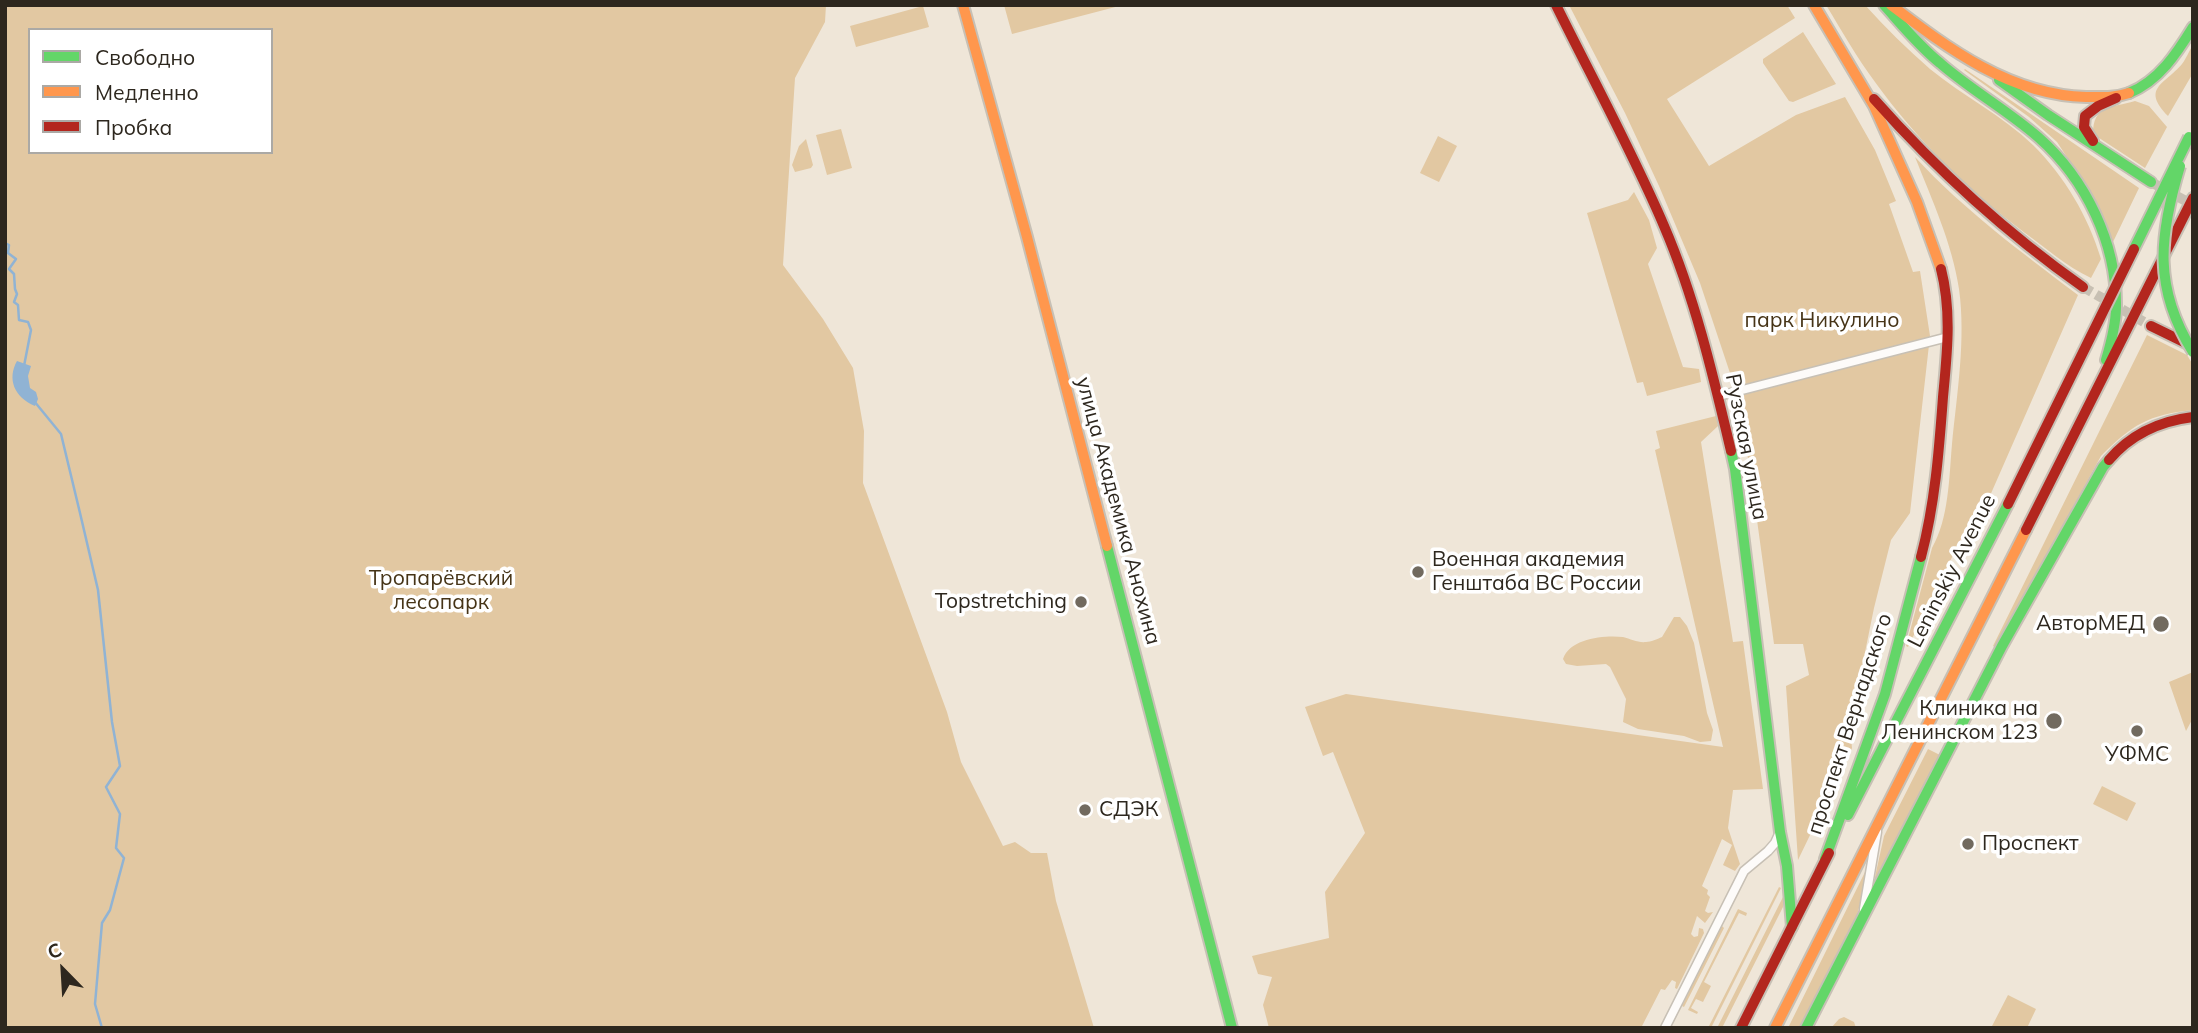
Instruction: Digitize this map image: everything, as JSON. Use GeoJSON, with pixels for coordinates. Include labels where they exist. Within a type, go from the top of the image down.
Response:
{"type":"FeatureCollection","features":[{"type":"Feature","properties":{"kind":"main road","name":"улица Академика Анохина"},"geometry":{"type":"LineString","coordinates":[[963,5],[1024,227],[1232,1028]]}},
{"type":"Feature","properties":{"kind":"main road","name":"Рузская улица"},"geometry":{"type":"LineString","coordinates":[[1556,5],[1665,228],[1698,322],[1719,396],[1738,493],[1780,832],[1787,866],[1792,927]]}},
{"type":"Feature","properties":{"kind":"main road","name":"проспект Вернадского"},"geometry":{"type":"LineString","coordinates":[[1814,5],[1861,83],[1898,157],[1933,242],[1944,281],[1948,337],[1938,470],[1928,531],[1885,694],[1825,859]]}},
{"type":"Feature","properties":{"kind":"main road"},"geometry":{"type":"LineString","coordinates":[[1884,5],[1946,69],[2040,139],[2065,166],[2084,194],[2105,239],[2115,285],[2115,324],[2101,381]]}},
{"type":"Feature","properties":{"kind":"main road"},"geometry":{"type":"LineString","coordinates":[[1891,5],[2048,115],[2151,182]]}},
{"type":"Feature","properties":{"kind":"main road"},"geometry":{"type":"LineString","coordinates":[[2102,151],[2087,134],[2084,127],[2085,116],[2098,106],[2149,82],[2171,62],[2193,27]]}},
{"type":"Feature","properties":{"kind":"main road"},"geometry":{"type":"LineString","coordinates":[[1984,69],[2022,86],[2061,97],[2120,96]]}},
{"type":"Feature","properties":{"kind":"main road"},"geometry":{"type":"LineString","coordinates":[[1861,83],[1919,149],[1967,197],[2039,256],[2083,287]]}},
{"type":"Feature","properties":{"kind":"main road"},"geometry":{"type":"LineString","coordinates":[[2191,133],[2166,213],[2161,259],[2170,307],[2193,349]]}},
{"type":"Feature","properties":{"kind":"main road","name":"Leninskiy Avenue"},"geometry":{"type":"LineString","coordinates":[[1741,1028],[2008,504],[2191,133]]}},
{"type":"Feature","properties":{"kind":"main road"},"geometry":{"type":"LineString","coordinates":[[1775,1028],[2193,198]]}},
{"type":"Feature","properties":{"kind":"main road"},"geometry":{"type":"LineString","coordinates":[[2151,326],[2193,349]]}},
{"type":"Feature","properties":{"kind":"main road"},"geometry":{"type":"LineString","coordinates":[[1806,1028],[2002,646],[2103,467],[2119,449],[2141,433],[2163,422],[2193,417]]}},
{"type":"Feature","properties":{"kind":"street"},"geometry":{"type":"LineString","coordinates":[[1719,396],[1948,337]]}},
{"type":"Feature","properties":{"kind":"street"},"geometry":{"type":"LineString","coordinates":[[1863,919],[1878,824]]}},
{"type":"Feature","properties":{"kind":"street"},"geometry":{"type":"LineString","coordinates":[[1665,1028],[1744,871],[1768,851],[1780,832]]}},
{"type":"Feature","properties":{"kind":"green space","name":"Тропарёвский лесопарк"},"geometry":{"type":"Polygon","coordinates":[[[5,5],[826,5],[825,22],[795,78],[783,265],[823,319],[853,368],[864,431],[863,483],[947,712],[961,762],[1003,846],[1015,842],[1031,853],[1047,853],[1056,901],[1094,1028],[5,1028],[5,5]]]}},
{"type":"Feature","properties":{"kind":"green space"},"geometry":{"type":"Polygon","coordinates":[[[1004,5],[1123,5],[1012,34],[1004,5]]]}},
{"type":"Feature","properties":{"kind":"green space","name":"парк Никулино"},"geometry":{"type":"Polygon","coordinates":[[[1569,5],[1787,5],[1795,18],[1667,99],[1709,166],[1796,115],[1845,97],[1875,150],[1896,201],[1889,204],[1913,272],[1920,271],[1930,336],[1910,513],[1891,540],[1874,608],[1850,726],[1852,748],[1798,860],[1786,686],[1809,675],[1803,644],[1774,644],[1750,469],[1734,385],[1700,283],[1659,186],[1569,5]]]}},
{"type":"Feature","properties":{"kind":"green space"},"geometry":{"type":"Polygon","coordinates":[[[1826,5],[1865,5],[1930,69],[2009,125],[2045,157],[2074,198],[2101,259],[2091,278],[2065,263],[2004,217],[1944,163],[1908,124],[1875,82],[1826,5]]]}},
{"type":"Feature","properties":{"kind":"green space"},"geometry":{"type":"Polygon","coordinates":[[[923,6],[929,27],[856,47],[850,26],[923,6]]]}},
{"type":"Feature","properties":{"kind":"green space"},"geometry":{"type":"Polygon","coordinates":[[[1803,32],[1836,84],[1793,102],[1789,101],[1763,63],[1763,59],[1803,32]]]}},
{"type":"Feature","properties":{"kind":"green space"},"geometry":{"type":"Polygon","coordinates":[[[2193,45],[2193,73],[2168,116],[2156,99],[2158,87],[2182,64],[2193,45]]]}},
{"type":"Feature","properties":{"kind":"green space"},"geometry":{"type":"Polygon","coordinates":[[[1965,69],[2139,188],[2113,242],[2093,197],[2057,142],[2029,117],[1965,69]]]}},
{"type":"Feature","properties":{"kind":"green space"},"geometry":{"type":"Polygon","coordinates":[[[2135,101],[2149,106],[2167,127],[2145,168],[2093,134],[2096,118],[2105,109],[2135,101]]]}},
{"type":"Feature","properties":{"kind":"green space"},"geometry":{"type":"Polygon","coordinates":[[[841,129],[852,168],[827,175],[816,135],[841,129]]]}},
{"type":"Feature","properties":{"kind":"green space"},"geometry":{"type":"Polygon","coordinates":[[[1438,136],[1457,146],[1439,182],[1420,173],[1438,136]]]}},
{"type":"Feature","properties":{"kind":"green space"},"geometry":{"type":"Polygon","coordinates":[[[806,139],[813,165],[795,172],[792,165],[799,146],[806,139]]]}},
{"type":"Feature","properties":{"kind":"green space"},"geometry":{"type":"Polygon","coordinates":[[[1915,157],[1973,213],[2078,295],[1989,498],[1982,496],[1908,647],[1906,646],[1932,548],[1945,511],[1962,328],[1959,289],[1952,255],[1915,157]]]}},
{"type":"Feature","properties":{"kind":"green space"},"geometry":{"type":"Polygon","coordinates":[[[1634,192],[1649,220],[1657,248],[1648,264],[1683,367],[1699,369],[1701,382],[1647,396],[1643,382],[1637,383],[1587,213],[1628,200],[1634,192]]]}},
{"type":"Feature","properties":{"kind":"green space"},"geometry":{"type":"Polygon","coordinates":[[[2147,335],[2187,355],[2193,365],[2193,410],[2164,415],[2142,423],[2101,456],[1996,648],[1993,646],[2147,335]]]}},
{"type":"Feature","properties":{"kind":"green space"},"geometry":{"type":"Polygon","coordinates":[[[1716,416],[1718,426],[1701,442],[1733,642],[1743,641],[1763,789],[1733,790],[1728,828],[1740,864],[1735,871],[1723,865],[1732,845],[1722,839],[1702,886],[1708,890],[1710,897],[1705,911],[1713,912],[1705,923],[1697,916],[1691,934],[1698,936],[1699,928],[1703,929],[1704,933],[1677,989],[1676,982],[1672,980],[1665,990],[1661,989],[1641,1028],[1269,1028],[1263,1005],[1272,977],[1258,974],[1252,956],[1329,938],[1325,892],[1365,833],[1333,752],[1323,756],[1305,707],[1346,694],[1723,747],[1655,450],[1660,448],[1656,431],[1716,416]]]}},
{"type":"Feature","properties":{"kind":"green space"},"geometry":{"type":"Polygon","coordinates":[[[1674,617],[1680,617],[1687,626],[1694,643],[1707,713],[1713,730],[1711,741],[1700,742],[1684,736],[1638,729],[1623,722],[1626,699],[1610,667],[1606,664],[1577,666],[1566,664],[1563,659],[1573,646],[1589,639],[1623,637],[1648,642],[1662,637],[1674,617]]]}},
{"type":"Feature","properties":{"kind":"green space"},"geometry":{"type":"Polygon","coordinates":[[[2193,672],[2193,718],[2186,731],[2169,682],[2193,672]]]}},
{"type":"Feature","properties":{"kind":"green space"},"geometry":{"type":"Polygon","coordinates":[[[1928,749],[1942,756],[1871,895],[1884,836],[1928,749]]]}},
{"type":"Feature","properties":{"kind":"green space"},"geometry":{"type":"Polygon","coordinates":[[[2102,786],[2136,803],[2127,821],[2093,804],[2102,786]]]}},
{"type":"Feature","properties":{"kind":"green space"},"geometry":{"type":"Polygon","coordinates":[[[1865,872],[1867,873],[1858,912],[1851,930],[1802,1028],[1788,1028],[1865,872]]]}},
{"type":"Feature","properties":{"kind":"green space"},"geometry":{"type":"Polygon","coordinates":[[[1779,887],[1781,888],[1711,1028],[1708,1028],[1779,887]]]}},
{"type":"Feature","properties":{"kind":"green space"},"geometry":{"type":"Polygon","coordinates":[[[1785,893],[1783,907],[1722,1028],[1717,1028],[1785,893]]]}},
{"type":"Feature","properties":{"kind":"green space"},"geometry":{"type":"Polygon","coordinates":[[[1738,909],[1747,913],[1746,916],[1739,913],[1704,982],[1711,986],[1703,1002],[1696,999],[1691,1008],[1698,1012],[1697,1014],[1688,1010],[1738,909]]]}},
{"type":"Feature","properties":{"kind":"green space"},"geometry":{"type":"Polygon","coordinates":[[[1721,925],[1724,928],[1684,1007],[1682,1006],[1721,925]]]}},
{"type":"Feature","properties":{"kind":"green space"},"geometry":{"type":"Polygon","coordinates":[[[2008,995],[2036,1009],[2027,1028],[1991,1028],[2008,995]]]}},
{"type":"Feature","properties":{"kind":"green space"},"geometry":{"type":"Polygon","coordinates":[[[1844,1017],[1854,1022],[1856,1028],[1831,1028],[1839,1019],[1844,1017]]]}},
{"type":"Feature","properties":{"kind":"water"},"geometry":{"type":"Polygon","coordinates":[[[17,361],[31,366],[28,376],[30,388],[36,392],[38,399],[35,406],[22,398],[14,387],[13,374],[17,361]]]}},
{"type":"Feature","properties":{"kind":"waterway"},"geometry":{"type":"LineString","coordinates":[[5,243],[9,245],[8,253],[16,259],[9,269],[14,274],[17,294],[14,302],[18,305],[19,320],[28,322],[31,330],[24,366]]}},
{"type":"Feature","properties":{"kind":"waterway"},"geometry":{"type":"LineString","coordinates":[[34,401],[61,434],[80,513],[98,590],[112,722],[120,766],[106,787],[120,814],[116,848],[124,858],[110,910],[102,923],[95,1004],[102,1028]]}},
{"type":"Feature","properties":{"kind":"tunnel"},"geometry":{"type":"LineString","coordinates":[[2151,182],[2193,205]]}},
{"type":"Feature","properties":{"kind":"tunnel"},"geometry":{"type":"LineString","coordinates":[[2083,287],[2151,326]]}},
{"type":"Feature","properties":{"kind":"traffic: fast"},"geometry":{"type":"LineString","coordinates":[[1884,5],[1932,56],[2038,137],[2071,172],[2095,214],[2111,260],[2116,307],[2106,360]]}},
{"type":"Feature","properties":{"kind":"traffic: fast"},"geometry":{"type":"LineString","coordinates":[[2129,93],[2158,74],[2193,27]]}},
{"type":"Feature","properties":{"kind":"traffic: fast"},"geometry":{"type":"LineString","coordinates":[[1999,80],[2151,182]]}},
{"type":"Feature","properties":{"kind":"traffic: fast"},"geometry":{"type":"LineString","coordinates":[[2134,249],[2189,137]]}},
{"type":"Feature","properties":{"kind":"traffic: fast"},"geometry":{"type":"LineString","coordinates":[[2180,166],[2164,239],[2164,261],[2171,306],[2193,352]]}},
{"type":"Feature","properties":{"kind":"traffic: fast"},"geometry":{"type":"LineString","coordinates":[[1731,451],[1780,832],[1787,866],[1792,927]]}},
{"type":"Feature","properties":{"kind":"traffic: fast"},"geometry":{"type":"LineString","coordinates":[[1806,1028],[2002,646],[2109,460]]}},
{"type":"Feature","properties":{"kind":"traffic: fast"},"geometry":{"type":"LineString","coordinates":[[1848,815],[2008,504]]}},
{"type":"Feature","properties":{"kind":"traffic: fast"},"geometry":{"type":"LineString","coordinates":[[1107,546],[1232,1028]]}},
{"type":"Feature","properties":{"kind":"traffic: fast"},"geometry":{"type":"LineString","coordinates":[[1825,859],[1885,694],[1921,557]]}},
{"type":"Feature","properties":{"kind":"traffic: slow"},"geometry":{"type":"LineString","coordinates":[[963,5],[1027,237],[1107,546]]}},
{"type":"Feature","properties":{"kind":"traffic: slow"},"geometry":{"type":"LineString","coordinates":[[1814,5],[1874,106],[1917,202],[1941,269]]}},
{"type":"Feature","properties":{"kind":"traffic: slow"},"geometry":{"type":"LineString","coordinates":[[1891,5],[1958,53],[2006,79],[2058,94],[2103,97],[2129,93]]}},
{"type":"Feature","properties":{"kind":"traffic: slow"},"geometry":{"type":"LineString","coordinates":[[1775,1028],[2026,530]]}},
{"type":"Feature","properties":{"kind":"traffic: jam"},"geometry":{"type":"LineString","coordinates":[[1556,5],[1639,170],[1675,253],[1702,337],[1731,451]]}},
{"type":"Feature","properties":{"kind":"traffic: jam"},"geometry":{"type":"LineString","coordinates":[[2093,141],[2084,127],[2085,116],[2098,106],[2116,98]]}},
{"type":"Feature","properties":{"kind":"traffic: jam"},"geometry":{"type":"LineString","coordinates":[[1874,99],[1922,151],[1973,199],[2083,287]]}},
{"type":"Feature","properties":{"kind":"traffic: jam"},"geometry":{"type":"LineString","coordinates":[[2026,530],[2193,198]]}},
{"type":"Feature","properties":{"kind":"traffic: jam"},"geometry":{"type":"LineString","coordinates":[[2008,504],[2134,249]]}},
{"type":"Feature","properties":{"kind":"traffic: jam"},"geometry":{"type":"LineString","coordinates":[[1921,557],[1936,477],[1946,365],[1948,317],[1941,269]]}},
{"type":"Feature","properties":{"kind":"traffic: jam"},"geometry":{"type":"LineString","coordinates":[[2151,326],[2192,346]]}},
{"type":"Feature","properties":{"kind":"traffic: jam"},"geometry":{"type":"LineString","coordinates":[[2109,460],[2127,443],[2147,430],[2193,417]]}},
{"type":"Feature","properties":{"kind":"traffic: jam"},"geometry":{"type":"LineString","coordinates":[[1741,1028],[1829,853]]}},
{"type":"Feature","properties":{"kind":"place","name":"Военная академия Генштаба ВС России"},"geometry":{"type":"Point","coordinates":[1418,572]}},
{"type":"Feature","properties":{"kind":"place","name":"Topstretching"},"geometry":{"type":"Point","coordinates":[1081,602]}},
{"type":"Feature","properties":{"kind":"place","name":"АвторМЕД"},"geometry":{"type":"Point","coordinates":[2161,624]}},
{"type":"Feature","properties":{"kind":"place","name":"Клиника на Ленинском 123"},"geometry":{"type":"Point","coordinates":[2054,721]}},
{"type":"Feature","properties":{"kind":"place","name":"УФМС"},"geometry":{"type":"Point","coordinates":[2137,731]}},
{"type":"Feature","properties":{"kind":"place","name":"СДЭК"},"geometry":{"type":"Point","coordinates":[1085,810]}},
{"type":"Feature","properties":{"kind":"place","name":"Проспект"},"geometry":{"type":"Point","coordinates":[1968,844]}}]}
